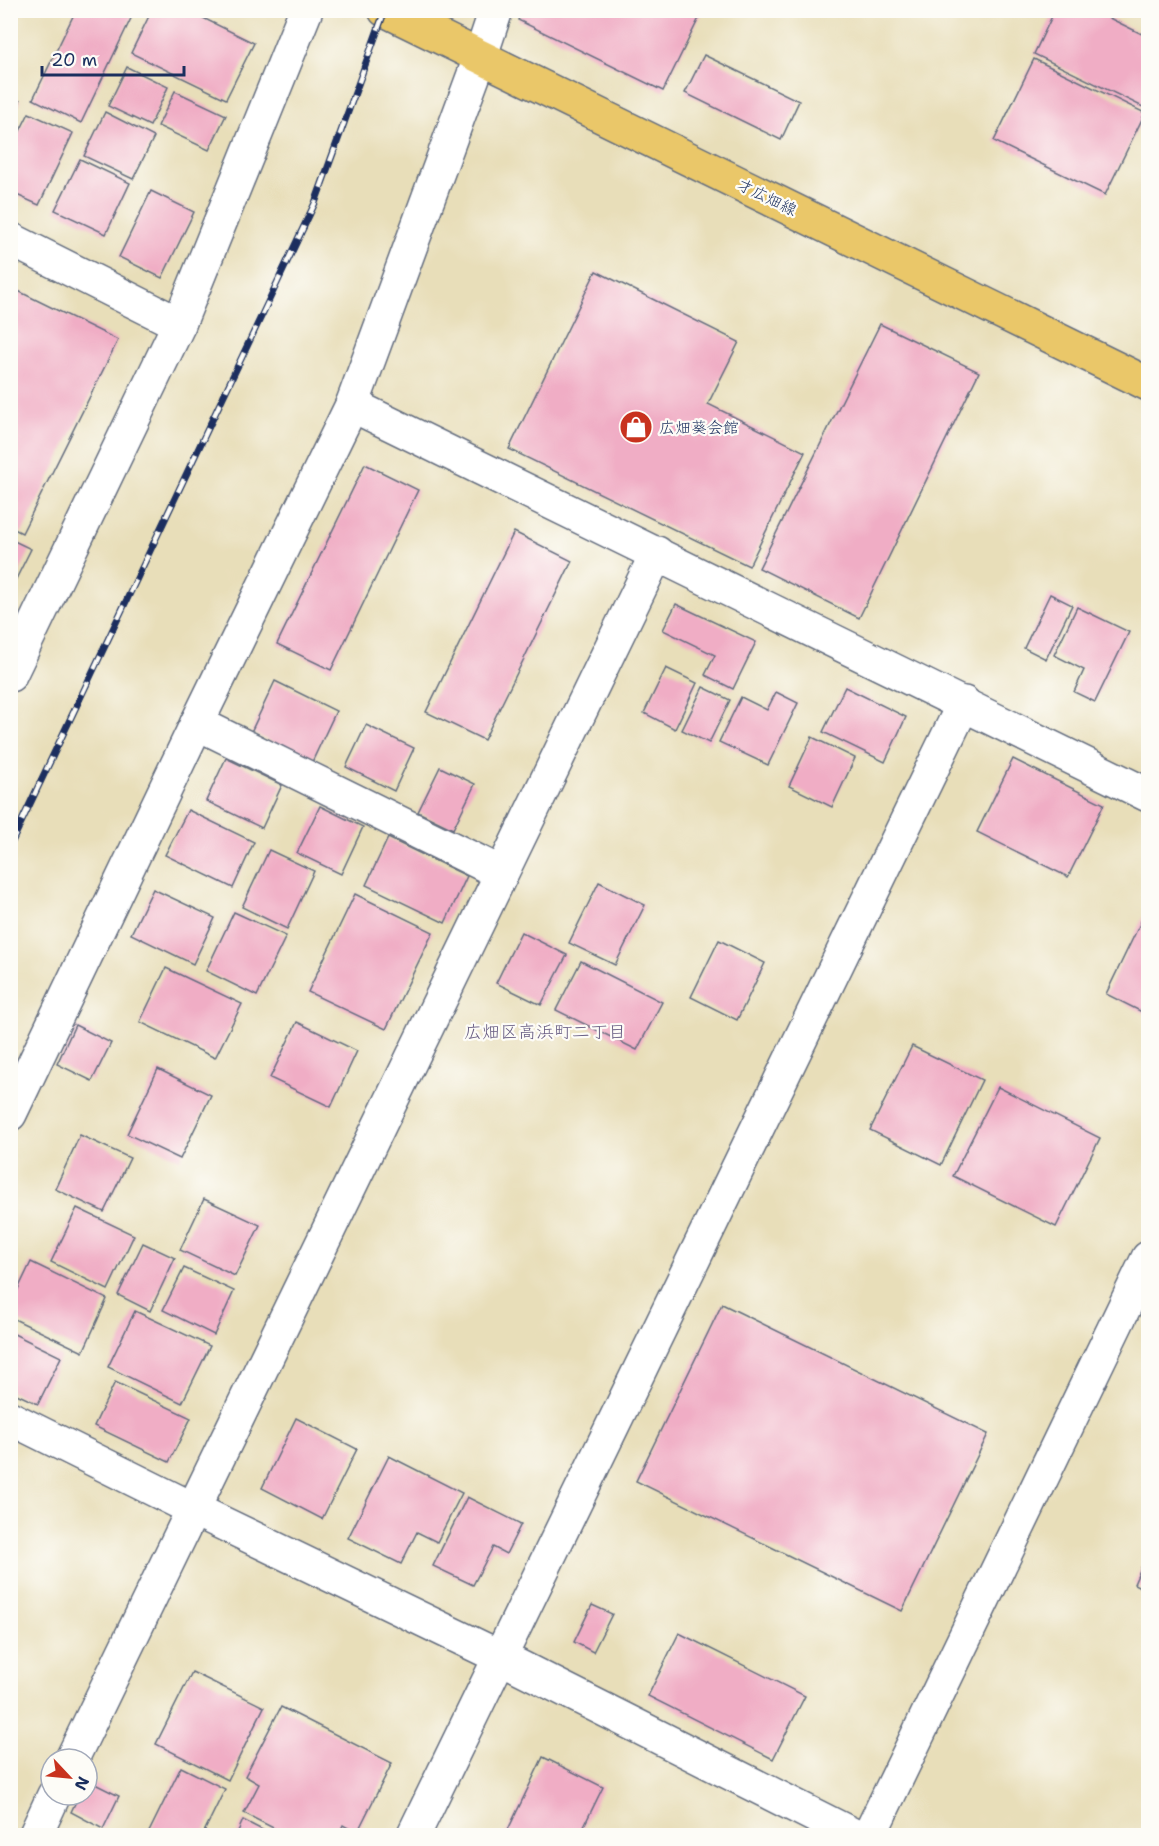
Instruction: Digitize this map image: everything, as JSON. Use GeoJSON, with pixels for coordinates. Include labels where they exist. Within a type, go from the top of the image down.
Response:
{"type":"FeatureCollection","features":[{"type":"Feature","properties":{"kind":"main road","name":"才広畑線"},"geometry":{"type":"LineString","coordinates":[[385,10],[1149,384]]}},
{"type":"Feature","properties":{"kind":"street"},"geometry":{"type":"LineString","coordinates":[[10,675],[179,324],[306,10]]}},
{"type":"Feature","properties":{"kind":"street"},"geometry":{"type":"LineString","coordinates":[[10,1114],[352,405],[496,10]]}},
{"type":"Feature","properties":{"kind":"street"},"geometry":{"type":"LineString","coordinates":[[10,239],[179,324]]}},
{"type":"Feature","properties":{"kind":"street"},"geometry":{"type":"LineString","coordinates":[[352,405],[1149,795]]}},
{"type":"Feature","properties":{"kind":"street"},"geometry":{"type":"LineString","coordinates":[[78,1747],[657,553]]}},
{"type":"Feature","properties":{"kind":"street"},"geometry":{"type":"LineString","coordinates":[[413,1836],[964,703]]}},
{"type":"Feature","properties":{"kind":"street"},"geometry":{"type":"LineString","coordinates":[[197,723],[501,873]]}},
{"type":"Feature","properties":{"kind":"street"},"geometry":{"type":"LineString","coordinates":[[869,1836],[1149,1258]]}},
{"type":"Feature","properties":{"kind":"street"},"geometry":{"type":"LineString","coordinates":[[10,1418],[500,1657],[855,1836]]}},
{"type":"Feature","properties":{"kind":"street"},"geometry":{"type":"LineString","coordinates":[[35,1836],[48,1807]]}},
{"type":"Feature","properties":{"kind":"building"},"geometry":{"type":"Polygon","coordinates":[[[76,10],[135,10],[81,123],[33,99],[76,10]]]}},
{"type":"Feature","properties":{"kind":"building"},"geometry":{"type":"Polygon","coordinates":[[[152,10],[187,10],[254,43],[226,99],[131,53],[152,10]]]}},
{"type":"Feature","properties":{"kind":"building"},"geometry":{"type":"Polygon","coordinates":[[[523,10],[703,10],[663,91],[518,20],[523,10]]]}},
{"type":"Feature","properties":{"kind":"building"},"geometry":{"type":"Polygon","coordinates":[[[1055,10],[1093,10],[1148,37],[1147,109],[1034,54],[1055,10]]]}},
{"type":"Feature","properties":{"kind":"building"},"geometry":{"type":"Polygon","coordinates":[[[704,55],[799,101],[781,140],[685,93],[704,55]]]}},
{"type":"Feature","properties":{"kind":"building"},"geometry":{"type":"Polygon","coordinates":[[[1034,59],[1145,113],[1105,195],[994,141],[1034,59]]]}},
{"type":"Feature","properties":{"kind":"building"},"geometry":{"type":"Polygon","coordinates":[[[127,67],[168,87],[150,126],[108,106],[127,67]]]}},
{"type":"Feature","properties":{"kind":"building"},"geometry":{"type":"Polygon","coordinates":[[[175,91],[226,115],[209,150],[158,126],[175,91]]]}},
{"type":"Feature","properties":{"kind":"building"},"geometry":{"type":"Polygon","coordinates":[[[10,96],[20,101],[10,121],[10,96]]]}},
{"type":"Feature","properties":{"kind":"building"},"geometry":{"type":"Polygon","coordinates":[[[105,112],[154,137],[133,179],[84,156],[105,112]]]}},
{"type":"Feature","properties":{"kind":"building"},"geometry":{"type":"Polygon","coordinates":[[[29,113],[73,133],[39,205],[10,192],[10,151],[29,113]]]}},
{"type":"Feature","properties":{"kind":"building"},"geometry":{"type":"Polygon","coordinates":[[[80,159],[130,183],[106,234],[55,210],[80,159]]]}},
{"type":"Feature","properties":{"kind":"building"},"geometry":{"type":"Polygon","coordinates":[[[151,191],[194,212],[162,278],[119,257],[151,191]]]}},
{"type":"Feature","properties":{"kind":"building","name":"広畑葵会館"},"geometry":{"type":"Polygon","coordinates":[[[596,271],[739,342],[708,404],[805,452],[749,566],[509,449],[596,271]]]}},
{"type":"Feature","properties":{"kind":"building"},"geometry":{"type":"Polygon","coordinates":[[[10,287],[118,340],[22,533],[10,527],[10,287]]]}},
{"type":"Feature","properties":{"kind":"building"},"geometry":{"type":"Polygon","coordinates":[[[880,324],[979,372],[859,618],[759,568],[880,324]]]}},
{"type":"Feature","properties":{"kind":"building"},"geometry":{"type":"Polygon","coordinates":[[[365,464],[418,490],[331,670],[277,644],[365,464]]]}},
{"type":"Feature","properties":{"kind":"building"},"geometry":{"type":"Polygon","coordinates":[[[514,532],[572,561],[484,740],[426,712],[514,532]]]}},
{"type":"Feature","properties":{"kind":"building"},"geometry":{"type":"Polygon","coordinates":[[[10,539],[31,549],[14,583],[10,581],[10,539]]]}},
{"type":"Feature","properties":{"kind":"building"},"geometry":{"type":"Polygon","coordinates":[[[1050,594],[1072,605],[1046,659],[1024,648],[1050,594]]]}},
{"type":"Feature","properties":{"kind":"building"},"geometry":{"type":"Polygon","coordinates":[[[676,604],[756,642],[733,689],[705,675],[715,655],[663,630],[676,604]]]}},
{"type":"Feature","properties":{"kind":"building"},"geometry":{"type":"Polygon","coordinates":[[[1077,607],[1129,632],[1095,702],[1074,692],[1084,670],[1054,655],[1077,607]]]}},
{"type":"Feature","properties":{"kind":"building"},"geometry":{"type":"Polygon","coordinates":[[[666,668],[697,683],[675,729],[644,713],[666,668]]]}},
{"type":"Feature","properties":{"kind":"building"},"geometry":{"type":"Polygon","coordinates":[[[275,681],[336,711],[312,762],[251,732],[275,681]]]}},
{"type":"Feature","properties":{"kind":"building"},"geometry":{"type":"Polygon","coordinates":[[[703,687],[730,700],[709,743],[682,730],[703,687]]]}},
{"type":"Feature","properties":{"kind":"building"},"geometry":{"type":"Polygon","coordinates":[[[845,687],[906,717],[885,762],[823,732],[845,687]]]}},
{"type":"Feature","properties":{"kind":"building"},"geometry":{"type":"Polygon","coordinates":[[[776,692],[798,703],[768,765],[719,742],[741,697],[767,710],[776,692]]]}},
{"type":"Feature","properties":{"kind":"building"},"geometry":{"type":"Polygon","coordinates":[[[366,725],[414,748],[394,791],[346,767],[366,725]]]}},
{"type":"Feature","properties":{"kind":"building"},"geometry":{"type":"Polygon","coordinates":[[[812,737],[855,758],[832,807],[789,786],[812,737]]]}},
{"type":"Feature","properties":{"kind":"building"},"geometry":{"type":"Polygon","coordinates":[[[226,758],[282,785],[262,828],[206,801],[226,758]]]}},
{"type":"Feature","properties":{"kind":"building"},"geometry":{"type":"Polygon","coordinates":[[[1013,759],[1104,804],[1068,877],[977,832],[1013,759]]]}},
{"type":"Feature","properties":{"kind":"building"},"geometry":{"type":"Polygon","coordinates":[[[440,767],[475,784],[453,829],[418,812],[440,767]]]}},
{"type":"Feature","properties":{"kind":"building"},"geometry":{"type":"Polygon","coordinates":[[[320,806],[363,827],[341,874],[297,853],[320,806]]]}},
{"type":"Feature","properties":{"kind":"building"},"geometry":{"type":"Polygon","coordinates":[[[188,810],[254,842],[233,888],[165,855],[188,810]]]}},
{"type":"Feature","properties":{"kind":"building"},"geometry":{"type":"Polygon","coordinates":[[[388,838],[467,876],[445,923],[366,885],[388,838]]]}},
{"type":"Feature","properties":{"kind":"building"},"geometry":{"type":"Polygon","coordinates":[[[269,850],[314,871],[287,929],[242,907],[269,850]]]}},
{"type":"Feature","properties":{"kind":"building"},"geometry":{"type":"Polygon","coordinates":[[[599,882],[645,905],[615,965],[569,943],[599,882]]]}},
{"type":"Feature","properties":{"kind":"building"},"geometry":{"type":"Polygon","coordinates":[[[153,889],[215,918],[193,964],[131,934],[153,889]]]}},
{"type":"Feature","properties":{"kind":"building"},"geometry":{"type":"Polygon","coordinates":[[[355,894],[433,932],[386,1029],[308,992],[355,894]]]}},
{"type":"Feature","properties":{"kind":"building"},"geometry":{"type":"Polygon","coordinates":[[[1148,907],[1148,1015],[1106,994],[1148,907]]]}},
{"type":"Feature","properties":{"kind":"building"},"geometry":{"type":"Polygon","coordinates":[[[234,912],[286,936],[257,996],[206,971],[234,912]]]}},
{"type":"Feature","properties":{"kind":"building"},"geometry":{"type":"Polygon","coordinates":[[[521,932],[567,955],[541,1005],[496,983],[521,932]]]}},
{"type":"Feature","properties":{"kind":"building"},"geometry":{"type":"Polygon","coordinates":[[[719,940],[765,963],[737,1020],[691,997],[719,940]]]}},
{"type":"Feature","properties":{"kind":"building"},"geometry":{"type":"Polygon","coordinates":[[[581,961],[662,1002],[637,1050],[556,1010],[581,961]]]}},
{"type":"Feature","properties":{"kind":"building"},"geometry":{"type":"Polygon","coordinates":[[[166,968],[242,1004],[215,1058],[140,1022],[166,968]]]}},
{"type":"Feature","properties":{"kind":"building"},"geometry":{"type":"Polygon","coordinates":[[[297,1022],[357,1051],[331,1107],[270,1078],[297,1022]]]}},
{"type":"Feature","properties":{"kind":"building"},"geometry":{"type":"Polygon","coordinates":[[[75,1025],[111,1043],[92,1081],[57,1064],[75,1025]]]}},
{"type":"Feature","properties":{"kind":"building"},"geometry":{"type":"Polygon","coordinates":[[[912,1046],[982,1080],[941,1165],[870,1130],[912,1046]]]}},
{"type":"Feature","properties":{"kind":"building"},"geometry":{"type":"Polygon","coordinates":[[[158,1069],[211,1095],[180,1159],[127,1134],[158,1069]]]}},
{"type":"Feature","properties":{"kind":"building"},"geometry":{"type":"Polygon","coordinates":[[[998,1087],[1100,1138],[1056,1227],[953,1176],[998,1087]]]}},
{"type":"Feature","properties":{"kind":"building"},"geometry":{"type":"Polygon","coordinates":[[[80,1135],[130,1158],[104,1212],[55,1189],[80,1135]]]}},
{"type":"Feature","properties":{"kind":"building"},"geometry":{"type":"Polygon","coordinates":[[[204,1199],[260,1225],[235,1276],[180,1250],[204,1199]]]}},
{"type":"Feature","properties":{"kind":"building"},"geometry":{"type":"Polygon","coordinates":[[[77,1208],[134,1235],[108,1290],[51,1262],[77,1208]]]}},
{"type":"Feature","properties":{"kind":"building"},"geometry":{"type":"Polygon","coordinates":[[[143,1243],[175,1258],[150,1311],[118,1295],[143,1243]]]}},
{"type":"Feature","properties":{"kind":"building"},"geometry":{"type":"Polygon","coordinates":[[[31,1262],[107,1299],[83,1352],[10,1317],[10,1306],[31,1262]]]}},
{"type":"Feature","properties":{"kind":"building"},"geometry":{"type":"Polygon","coordinates":[[[184,1268],[234,1291],[214,1335],[163,1310],[184,1268]]]}},
{"type":"Feature","properties":{"kind":"building"},"geometry":{"type":"Polygon","coordinates":[[[722,1304],[988,1434],[902,1611],[636,1481],[722,1304]]]}},
{"type":"Feature","properties":{"kind":"building"},"geometry":{"type":"Polygon","coordinates":[[[135,1311],[210,1346],[182,1403],[108,1367],[135,1311]]]}},
{"type":"Feature","properties":{"kind":"building"},"geometry":{"type":"Polygon","coordinates":[[[10,1332],[61,1357],[38,1404],[10,1391],[10,1332]]]}},
{"type":"Feature","properties":{"kind":"building"},"geometry":{"type":"Polygon","coordinates":[[[115,1382],[191,1418],[169,1462],[94,1426],[115,1382]]]}},
{"type":"Feature","properties":{"kind":"building"},"geometry":{"type":"Polygon","coordinates":[[[296,1418],[357,1449],[322,1519],[262,1488],[296,1418]]]}},
{"type":"Feature","properties":{"kind":"building"},"geometry":{"type":"Polygon","coordinates":[[[389,1456],[462,1493],[437,1542],[417,1532],[401,1564],[348,1538],[389,1456]]]}},
{"type":"Feature","properties":{"kind":"building"},"geometry":{"type":"Polygon","coordinates":[[[467,1497],[521,1524],[506,1554],[493,1547],[473,1585],[433,1566],[467,1497]]]}},
{"type":"Feature","properties":{"kind":"building"},"geometry":{"type":"Polygon","coordinates":[[[1148,1552],[1148,1591],[1134,1584],[1148,1552]]]}},
{"type":"Feature","properties":{"kind":"building"},"geometry":{"type":"Polygon","coordinates":[[[592,1605],[612,1614],[593,1652],[574,1642],[592,1605]]]}},
{"type":"Feature","properties":{"kind":"building"},"geometry":{"type":"Polygon","coordinates":[[[679,1633],[805,1696],[773,1759],[648,1696],[679,1633]]]}},
{"type":"Feature","properties":{"kind":"building"},"geometry":{"type":"Polygon","coordinates":[[[192,1672],[264,1707],[228,1780],[156,1744],[192,1672]]]}},
{"type":"Feature","properties":{"kind":"building"},"geometry":{"type":"Polygon","coordinates":[[[281,1707],[392,1763],[357,1833],[343,1825],[338,1836],[289,1836],[244,1813],[259,1784],[245,1776],[281,1707]]]}},
{"type":"Feature","properties":{"kind":"building"},"geometry":{"type":"Polygon","coordinates":[[[543,1757],[603,1787],[579,1836],[505,1836],[543,1757]]]}},
{"type":"Feature","properties":{"kind":"building"},"geometry":{"type":"Polygon","coordinates":[[[181,1767],[225,1789],[202,1836],[147,1836],[181,1767]]]}},
{"type":"Feature","properties":{"kind":"building"},"geometry":{"type":"Polygon","coordinates":[[[99,1786],[119,1796],[103,1829],[71,1812],[73,1807],[99,1807],[99,1786]]]}},
{"type":"Feature","properties":{"kind":"building"},"geometry":{"type":"Polygon","coordinates":[[[243,1820],[274,1836],[236,1836],[243,1820]]]}},
{"type":"Feature","properties":{"kind":"railway"},"geometry":{"type":"LineString","coordinates":[[10,846],[315,203],[385,10]]}},
{"type":"Feature","properties":{"kind":"place","name":"広畑葵会館"},"geometry":{"type":"Point","coordinates":[636,427]}},
{"type":"Feature","properties":{"kind":"district","name":"広畑区高浜町二丁目"},"geometry":{"type":"Point","coordinates":[545,1032]}}]}
